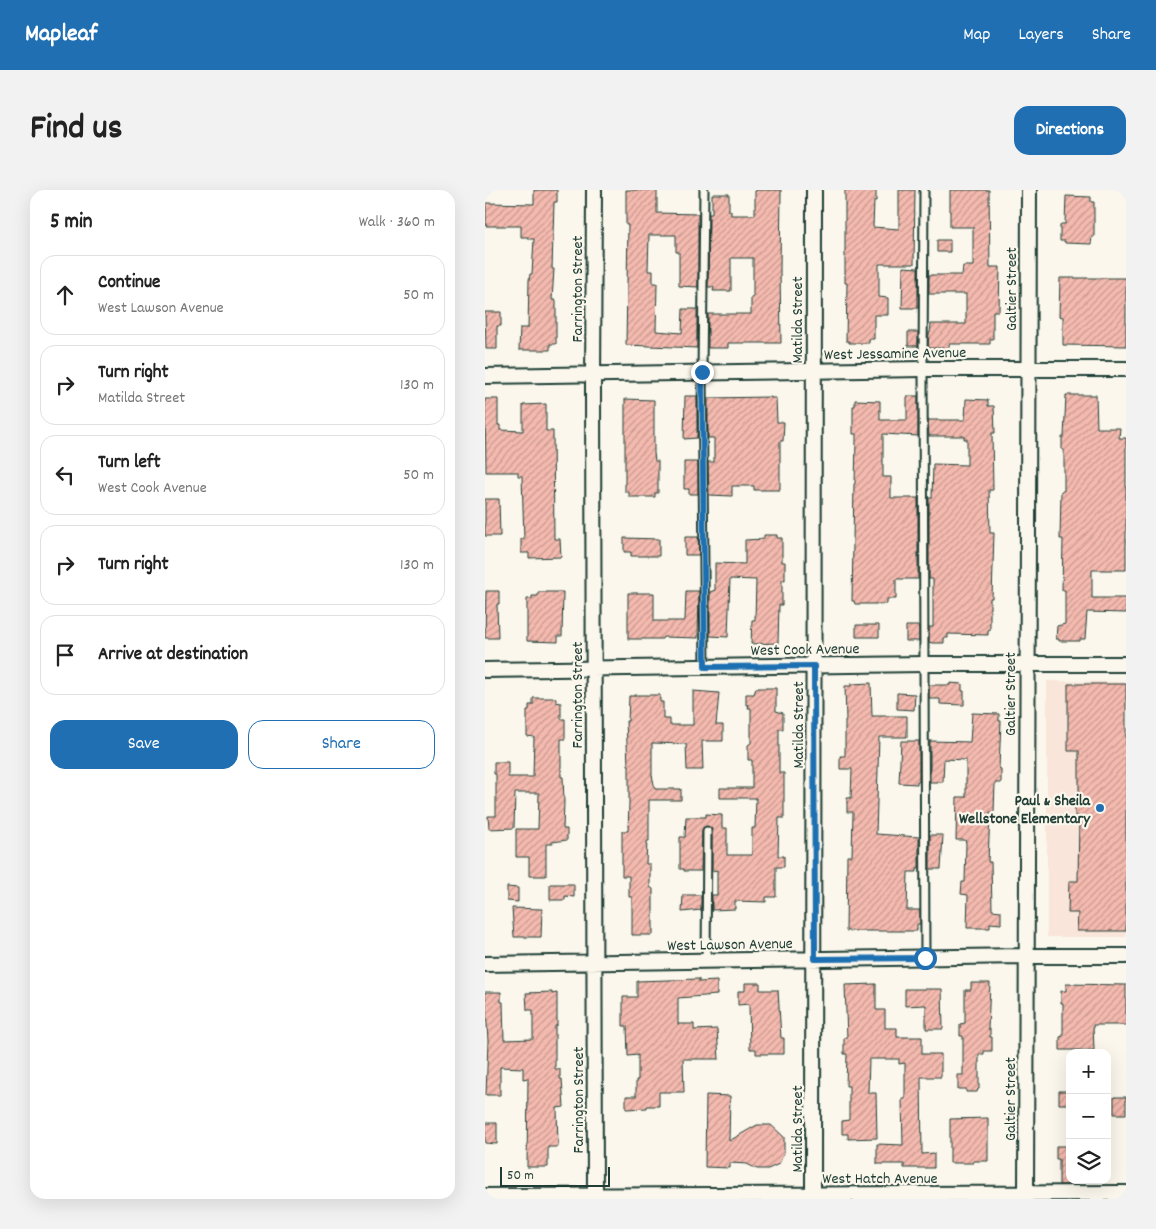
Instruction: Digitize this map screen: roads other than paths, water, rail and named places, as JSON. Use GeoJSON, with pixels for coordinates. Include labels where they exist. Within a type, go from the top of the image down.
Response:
{"type":"FeatureCollection","features":[{"type":"Feature","properties":{"kind":"street","name":"Farrington Street"},"geometry":{"type":"LineString","coordinates":[[594,190],[593,963],[595,1197]]}},
{"type":"Feature","properties":{"kind":"street","name":"Matilda Street"},"geometry":{"type":"LineString","coordinates":[[813,1197],[815,959],[814,190]]}},
{"type":"Feature","properties":{"kind":"street","name":"Galtier Street"},"geometry":{"type":"LineString","coordinates":[[1027,1196],[1027,368],[1029,190]]}},
{"type":"Feature","properties":{"kind":"street","name":"West Jessamine Avenue"},"geometry":{"type":"LineString","coordinates":[[485,376],[923,369],[1126,369]]}},
{"type":"Feature","properties":{"kind":"street","name":"West Cook Avenue"},"geometry":{"type":"LineString","coordinates":[[485,670],[925,664],[1126,664]]}},
{"type":"Feature","properties":{"kind":"street","name":"West Lawson Avenue"},"geometry":{"type":"LineString","coordinates":[[485,964],[1126,956]]}},
{"type":"Feature","properties":{"kind":"street","name":"West Hatch Avenue"},"geometry":{"type":"LineString","coordinates":[[485,1196],[926,1197],[1126,1194]]}},
{"type":"Feature","properties":{"kind":"lane"},"geometry":{"type":"LineString","coordinates":[[704,190],[702,372],[705,667]]}},
{"type":"Feature","properties":{"kind":"lane"},"geometry":{"type":"LineString","coordinates":[[924,190],[925,958]]}},
{"type":"Feature","properties":{"kind":"lane"},"geometry":{"type":"LineString","coordinates":[[706,961],[707,831]]}},
{"type":"Feature","properties":{"kind":"place","name":"Paul & Sheila Wellstone Elementary"},"geometry":{"type":"Point","coordinates":[1100,808]}}]}
